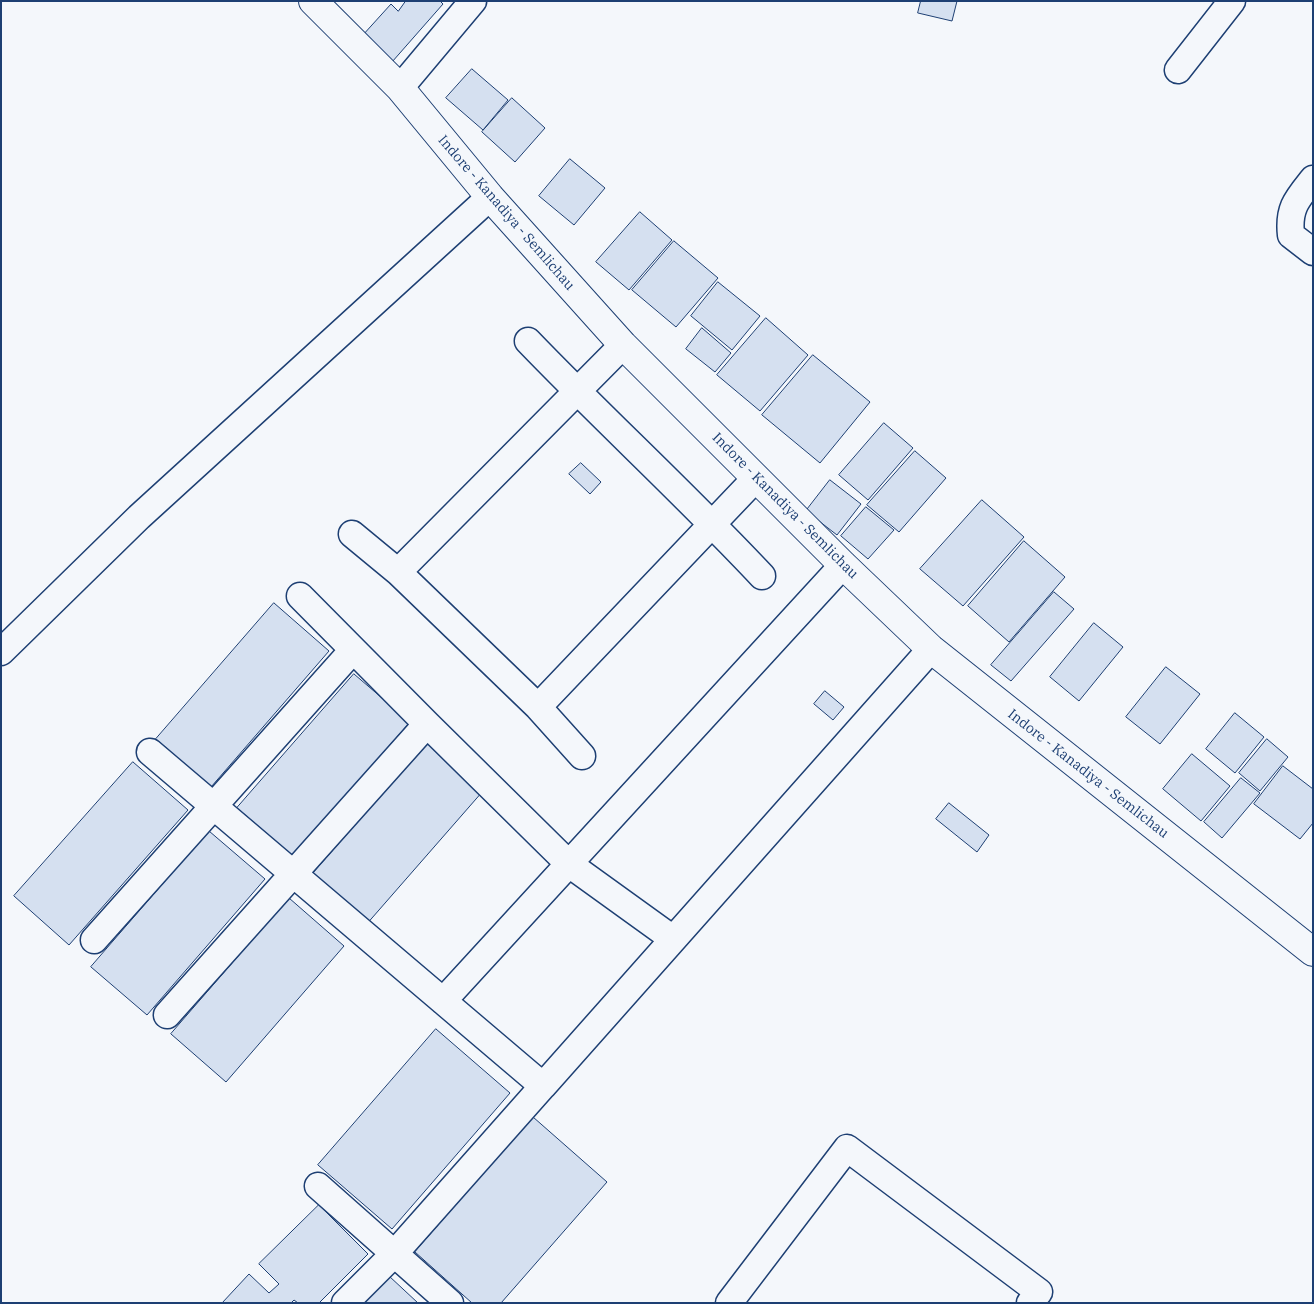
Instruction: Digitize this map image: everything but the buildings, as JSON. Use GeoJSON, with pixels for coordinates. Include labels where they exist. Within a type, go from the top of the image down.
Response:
{"type":"FeatureCollection","features":[{"type":"Feature","properties":{"kind":"main road","name":"Indore - Kanadiya - Semlichau"},"geometry":{"type":"LineString","coordinates":[[313,1],[400,88],[490,197],[623,344],[843,565],[931,649],[1313,952]]}},
{"type":"Feature","properties":{"kind":"street"},"geometry":{"type":"LineString","coordinates":[[400,88],[473,1]]}},
{"type":"Feature","properties":{"kind":"street"},"geometry":{"type":"LineString","coordinates":[[1178,70],[1232,1]]}},
{"type":"Feature","properties":{"kind":"street"},"geometry":{"type":"LineString","coordinates":[[1313,179],[1294,204],[1289,220],[1291,235],[1313,252]]}},
{"type":"Feature","properties":{"kind":"street"},"geometry":{"type":"LineString","coordinates":[[1,652],[139,517],[490,197]]}},
{"type":"Feature","properties":{"kind":"street"},"geometry":{"type":"LineString","coordinates":[[528,341],[576,391],[713,524],[762,576]]}},
{"type":"Feature","properties":{"kind":"street"},"geometry":{"type":"LineString","coordinates":[[398,572],[623,344]]}},
{"type":"Feature","properties":{"kind":"street"},"geometry":{"type":"LineString","coordinates":[[538,706],[756,478]]}},
{"type":"Feature","properties":{"kind":"street"},"geometry":{"type":"LineString","coordinates":[[352,534],[398,572],[538,706],[582,756]]}},
{"type":"Feature","properties":{"kind":"street"},"geometry":{"type":"LineString","coordinates":[[443,1001],[843,565]]}},
{"type":"Feature","properties":{"kind":"street"},"geometry":{"type":"LineString","coordinates":[[300,596],[426,724],[569,864],[673,939]]}},
{"type":"Feature","properties":{"kind":"street"},"geometry":{"type":"LineString","coordinates":[[345,1303],[395,1253],[931,649]]}},
{"type":"Feature","properties":{"kind":"street"},"geometry":{"type":"LineString","coordinates":[[94,940],[353,650]]}},
{"type":"Feature","properties":{"kind":"street"},"geometry":{"type":"LineString","coordinates":[[167,1016],[426,724]]}},
{"type":"Feature","properties":{"kind":"street"},"geometry":{"type":"LineString","coordinates":[[150,752],[542,1086]]}},
{"type":"Feature","properties":{"kind":"street"},"geometry":{"type":"LineString","coordinates":[[729,1303],[847,1148],[1040,1299]]}},
{"type":"Feature","properties":{"kind":"street"},"geometry":{"type":"LineString","coordinates":[[318,1186],[450,1303]]}}]}
